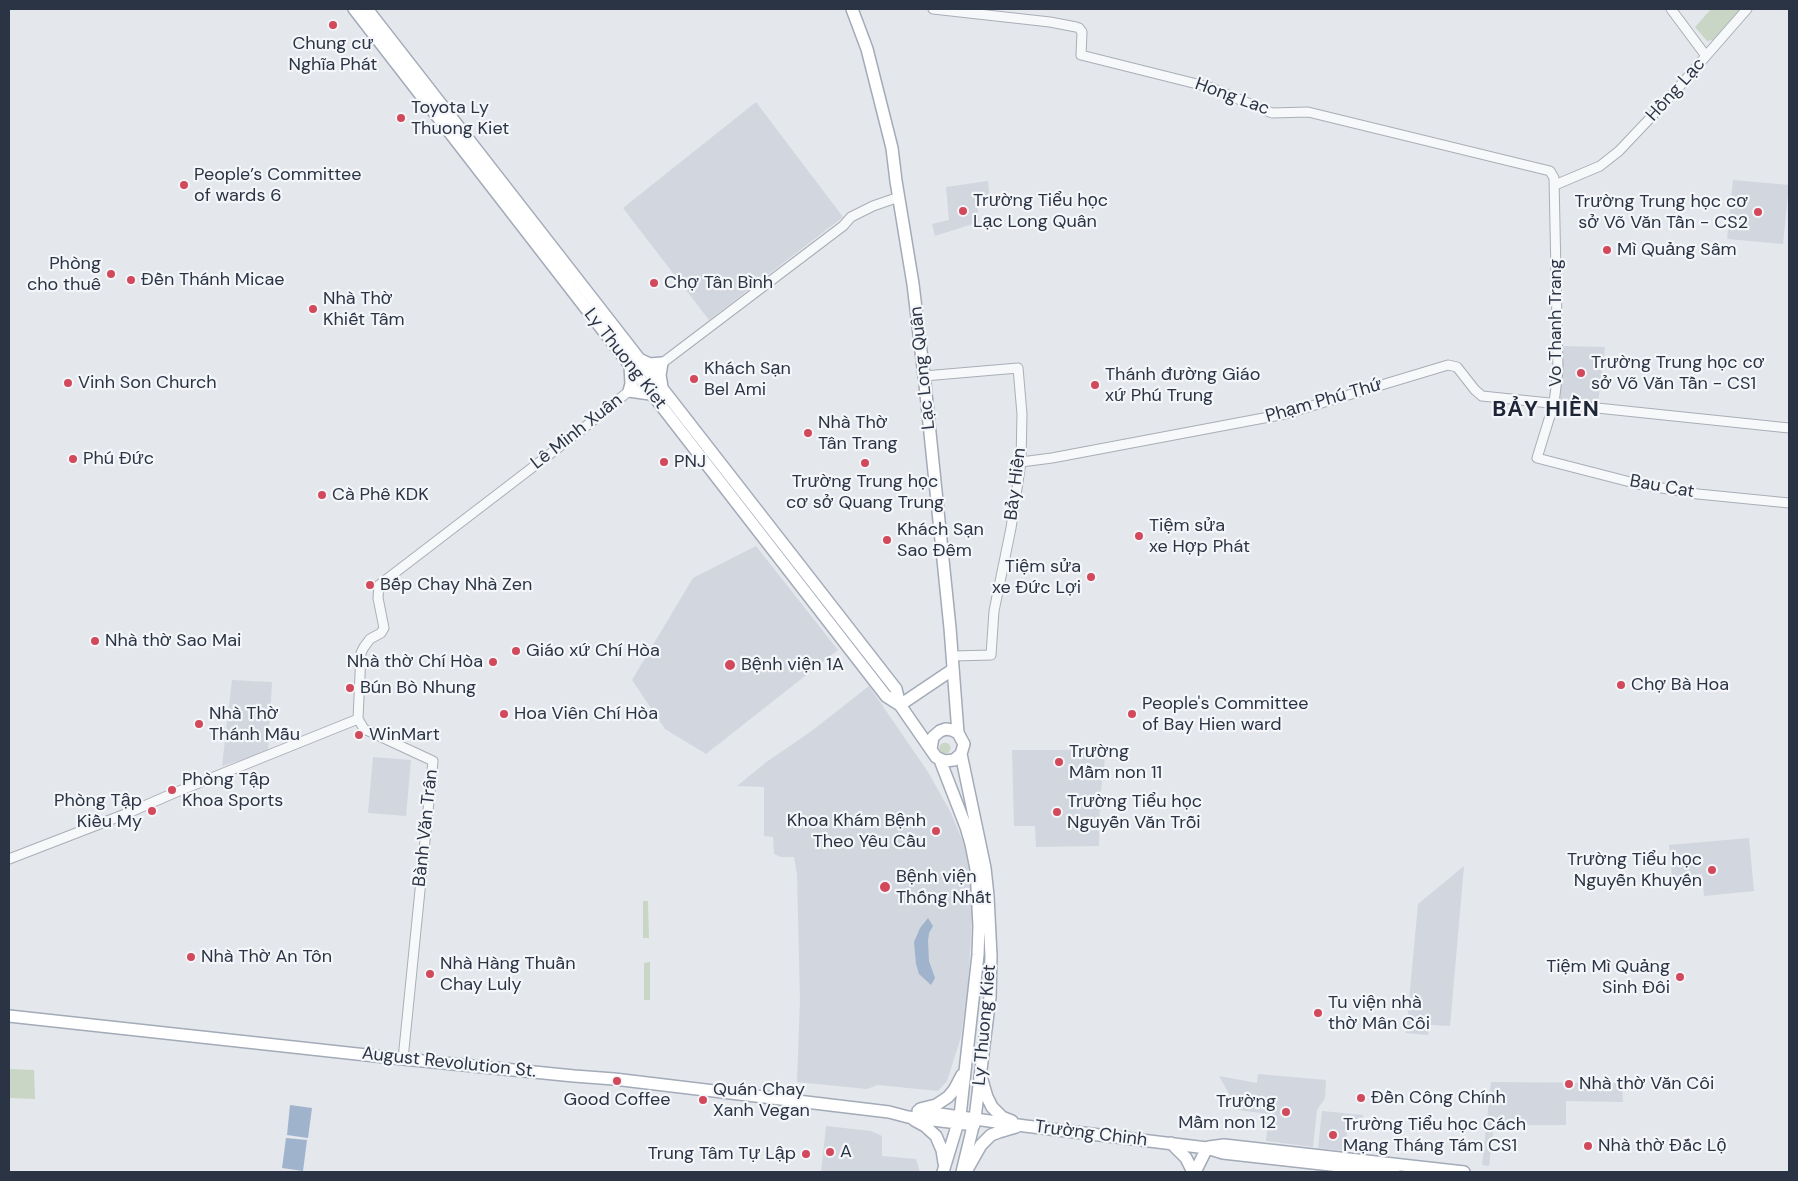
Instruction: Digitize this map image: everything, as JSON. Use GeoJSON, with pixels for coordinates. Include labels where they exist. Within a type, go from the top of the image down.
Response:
{"type":"FeatureCollection","features":[{"type":"Feature","properties":{"kind":"main road","name":"Ly Thuong Kiet"},"geometry":{"type":"LineString","coordinates":[[354,9],[896,689],[900,705],[931,748]]}},
{"type":"Feature","properties":{"kind":"main road","name":"Ly Thuong Kiet"},"geometry":{"type":"LineString","coordinates":[[367,9],[634,362]]}},
{"type":"Feature","properties":{"kind":"main road","name":"Lạc Long Quân"},"geometry":{"type":"LineString","coordinates":[[852,9],[867,50],[892,148],[914,290],[953,656],[952,670],[958,734]]}},
{"type":"Feature","properties":{"kind":"main road"},"geometry":{"type":"LineString","coordinates":[[634,362],[662,363],[660,394],[630,391],[634,362]]}},
{"type":"Feature","properties":{"kind":"main road"},"geometry":{"type":"LineString","coordinates":[[900,705],[952,670]]}},
{"type":"Feature","properties":{"kind":"main road"},"geometry":{"type":"LineString","coordinates":[[952,730],[958,734],[964,744],[961,754],[958,758],[949,762],[940,760],[931,748],[934,737],[940,731],[952,730]]}},
{"type":"Feature","properties":{"kind":"main road","name":"Ly Thuong Kiet"},"geometry":{"type":"LineString","coordinates":[[961,754],[980,841],[988,896],[991,986],[975,1122],[964,1172]]}},
{"type":"Feature","properties":{"kind":"main road","name":"Ly Thuong Kiet"},"geometry":{"type":"LineString","coordinates":[[940,760],[966,826],[978,884],[978,955],[960,1120],[943,1172]]}},
{"type":"Feature","properties":{"kind":"main road","name":"August Revolution St."},"geometry":{"type":"LineString","coordinates":[[9,1016],[403,1059],[614,1079],[960,1120]]}},
{"type":"Feature","properties":{"kind":"main road"},"geometry":{"type":"LineString","coordinates":[[982,1068],[984,1090],[992,1107],[1002,1116],[1025,1126]]}},
{"type":"Feature","properties":{"kind":"main road"},"geometry":{"type":"LineString","coordinates":[[908,1114],[942,1101],[954,1090],[964,1072]]}},
{"type":"Feature","properties":{"kind":"main road"},"geometry":{"type":"LineString","coordinates":[[963,1087],[979,1089]]}},
{"type":"Feature","properties":{"kind":"main road"},"geometry":{"type":"LineString","coordinates":[[908,1114],[936,1136],[942,1150],[943,1172]]}},
{"type":"Feature","properties":{"kind":"main road","name":"Trường Chinh"},"geometry":{"type":"LineString","coordinates":[[960,1120],[1170,1143],[1208,1148],[1223,1153],[1464,1172]]}},
{"type":"Feature","properties":{"kind":"main road"},"geometry":{"type":"LineString","coordinates":[[964,1172],[978,1150],[991,1135],[1004,1130],[1025,1126]]}},
{"type":"Feature","properties":{"kind":"main road"},"geometry":{"type":"LineString","coordinates":[[1170,1143],[1186,1158],[1194,1172],[1208,1148]]}},
{"type":"Feature","properties":{"kind":"main road","name":"Trường Chinh"},"geometry":{"type":"LineString","coordinates":[[1314,1159],[1394,1172]]}},
{"type":"Feature","properties":{"kind":"street","name":"Hong Lac"},"geometry":{"type":"LineString","coordinates":[[933,9],[1050,22],[1076,27],[1082,32],[1081,55],[1209,87],[1272,113],[1306,112],[1548,170],[1554,175],[1554,185]]}},
{"type":"Feature","properties":{"kind":"street"},"geometry":{"type":"LineString","coordinates":[[1672,9],[1706,56]]}},
{"type":"Feature","properties":{"kind":"street","name":"Hồng Lạc"},"geometry":{"type":"LineString","coordinates":[[1554,185],[1589,171],[1612,156],[1638,132],[1747,9]]}},
{"type":"Feature","properties":{"kind":"street","name":"Vo Thanh Trang"},"geometry":{"type":"LineString","coordinates":[[1537,458],[1554,403],[1558,355],[1554,185]]}},
{"type":"Feature","properties":{"kind":"street","name":"Lê Minh Xuân"},"geometry":{"type":"LineString","coordinates":[[358,719],[361,653],[370,639],[381,633],[384,628],[378,598],[379,585],[630,391],[662,363],[842,226],[851,217],[873,206],[899,197]]}},
{"type":"Feature","properties":{"kind":"street","name":"Phạm Phú Thứ"},"geometry":{"type":"LineString","coordinates":[[1022,462],[1285,414],[1448,364],[1458,368],[1472,387],[1482,396],[1789,428]]}},
{"type":"Feature","properties":{"kind":"street","name":"Bảy Hiền"},"geometry":{"type":"LineString","coordinates":[[924,376],[1018,368],[1022,414],[1022,462],[994,611],[991,655],[953,656]]}},
{"type":"Feature","properties":{"kind":"street","name":"Bau Cat"},"geometry":{"type":"LineString","coordinates":[[1537,458],[1638,484],[1698,494],[1789,503]]}},
{"type":"Feature","properties":{"kind":"street"},"geometry":{"type":"LineString","coordinates":[[9,859],[128,813],[358,719]]}},
{"type":"Feature","properties":{"kind":"street","name":"Bành Văn Trân"},"geometry":{"type":"LineString","coordinates":[[358,719],[364,729],[433,761],[403,1059]]}},
{"type":"Feature","properties":{"kind":"shaded area"},"geometry":{"type":"Polygon","coordinates":[[[756,102],[843,217],[709,320],[623,208],[756,102]]]}},
{"type":"Feature","properties":{"kind":"shaded area","name":"Trường Trung học cơ sở Võ Văn Tần - CS2"},"geometry":{"type":"Polygon","coordinates":[[[1733,180],[1789,185],[1783,244],[1727,239],[1733,180]]]}},
{"type":"Feature","properties":{"kind":"shaded area","name":"Trường Tiểu học Lạc Long Quân"},"geometry":{"type":"Polygon","coordinates":[[[988,181],[990,200],[977,201],[979,222],[935,236],[932,224],[949,220],[946,187],[988,181]]]}},
{"type":"Feature","properties":{"kind":"shaded area","name":"Trường Trung học cơ sở Võ Văn Tần - CS1"},"geometry":{"type":"Polygon","coordinates":[[[1562,346],[1605,347],[1598,403],[1559,398],[1562,346]]]}},
{"type":"Feature","properties":{"kind":"shaded area","name":"Bệnh viện 1A"},"geometry":{"type":"Polygon","coordinates":[[[756,546],[838,650],[706,754],[665,729],[632,680],[693,578],[756,546]]]}},
{"type":"Feature","properties":{"kind":"shaded area"},"geometry":{"type":"Polygon","coordinates":[[[232,680],[272,682],[268,752],[222,766],[232,680]]]}},
{"type":"Feature","properties":{"kind":"shaded area","name":"Bệnh viện Thống Nhất"},"geometry":{"type":"Polygon","coordinates":[[[869,686],[928,772],[951,813],[970,859],[973,883],[972,919],[968,986],[961,1037],[947,1081],[938,1091],[878,1085],[867,1089],[797,1082],[800,1000],[797,874],[794,857],[781,857],[774,854],[773,837],[764,836],[764,787],[737,786],[869,686]]]}},
{"type":"Feature","properties":{"kind":"shaded area","name":"Trường Tiểu học Nguyễn Văn Trỗi"},"geometry":{"type":"Polygon","coordinates":[[[1012,750],[1106,750],[1100,798],[1099,846],[1036,847],[1035,826],[1014,826],[1012,750]]]}},
{"type":"Feature","properties":{"kind":"shaded area"},"geometry":{"type":"Polygon","coordinates":[[[373,757],[411,760],[406,816],[368,813],[373,757]]]}},
{"type":"Feature","properties":{"kind":"shaded area","name":"Trường Tiểu học Nguyễn Khuyến"},"geometry":{"type":"Polygon","coordinates":[[[1749,838],[1754,891],[1704,896],[1702,874],[1672,877],[1669,845],[1749,838]]]}},
{"type":"Feature","properties":{"kind":"shaded area"},"geometry":{"type":"Polygon","coordinates":[[[1464,866],[1450,1026],[1430,1025],[1428,1035],[1406,1033],[1418,904],[1464,866]]]}},
{"type":"Feature","properties":{"kind":"shaded area","name":"Trường Mầm non 12"},"geometry":{"type":"Polygon","coordinates":[[[1258,1074],[1326,1080],[1325,1098],[1317,1110],[1313,1147],[1266,1141],[1269,1114],[1238,1110],[1219,1076],[1257,1083],[1258,1074]]]}},
{"type":"Feature","properties":{"kind":"shaded area"},"geometry":{"type":"Polygon","coordinates":[[[1491,1082],[1622,1083],[1623,1102],[1566,1101],[1566,1125],[1494,1125],[1489,1166],[1482,1165],[1491,1082]]]}},
{"type":"Feature","properties":{"kind":"shaded area","name":"Trường Tiểu học Cách Mạng Tháng Tám CS1"},"geometry":{"type":"Polygon","coordinates":[[[1322,1111],[1363,1115],[1362,1123],[1348,1122],[1345,1151],[1318,1148],[1322,1111]]]}},
{"type":"Feature","properties":{"kind":"shaded area"},"geometry":{"type":"Polygon","coordinates":[[[826,1126],[871,1131],[882,1136],[882,1156],[916,1159],[920,1172],[821,1172],[826,1126]]]}},
{"type":"Feature","properties":{"kind":"green space"},"geometry":{"type":"Polygon","coordinates":[[[1711,9],[1741,9],[1713,40],[1707,41],[1695,27],[1711,9]]]}},
{"type":"Feature","properties":{"kind":"green space"},"geometry":{"type":"Polygon","coordinates":[[[943,743],[947,743],[950,748],[949,752],[943,753],[940,750],[940,746],[943,743]]]}},
{"type":"Feature","properties":{"kind":"green space"},"geometry":{"type":"Polygon","coordinates":[[[643,901],[648,901],[649,938],[643,938],[643,901]]]}},
{"type":"Feature","properties":{"kind":"green space"},"geometry":{"type":"Polygon","coordinates":[[[650,962],[650,1000],[644,1000],[644,963],[650,962]]]}},
{"type":"Feature","properties":{"kind":"green space"},"geometry":{"type":"Polygon","coordinates":[[[9,1069],[34,1070],[35,1099],[9,1098],[9,1069]]]}},
{"type":"Feature","properties":{"kind":"water"},"geometry":{"type":"Polygon","coordinates":[[[928,918],[933,926],[929,933],[928,941],[929,961],[935,978],[931,985],[919,974],[914,942],[920,928],[928,918]]]}},
{"type":"Feature","properties":{"kind":"water"},"geometry":{"type":"Polygon","coordinates":[[[290,1105],[312,1108],[308,1138],[287,1135],[290,1105]]]}},
{"type":"Feature","properties":{"kind":"water"},"geometry":{"type":"Polygon","coordinates":[[[286,1138],[307,1140],[303,1171],[282,1168],[286,1138]]]}},
{"type":"Feature","properties":{"kind":"place","name":"Chung cư Nghĩa Phát"},"geometry":{"type":"Point","coordinates":[333,25]}},
{"type":"Feature","properties":{"kind":"place","name":"Toyota Ly Thuong Kiet"},"geometry":{"type":"Point","coordinates":[401,118]}},
{"type":"Feature","properties":{"kind":"place","name":"People’s Committee of wards 6"},"geometry":{"type":"Point","coordinates":[184,185]}},
{"type":"Feature","properties":{"kind":"place","name":"Trường Tiểu học Lạc Long Quân"},"geometry":{"type":"Point","coordinates":[963,211]}},
{"type":"Feature","properties":{"kind":"place","name":"Trường Trung học cơ sở Võ Văn Tần - CS2"},"geometry":{"type":"Point","coordinates":[1758,212]}},
{"type":"Feature","properties":{"kind":"place","name":"Mì Quảng Sâm"},"geometry":{"type":"Point","coordinates":[1607,250]}},
{"type":"Feature","properties":{"kind":"place","name":"Phòng cho thuê"},"geometry":{"type":"Point","coordinates":[111,274]}},
{"type":"Feature","properties":{"kind":"place","name":"Đền Thánh Micae"},"geometry":{"type":"Point","coordinates":[131,280]}},
{"type":"Feature","properties":{"kind":"place","name":"Chợ Tân Bình"},"geometry":{"type":"Point","coordinates":[654,283]}},
{"type":"Feature","properties":{"kind":"place","name":"Nhà Thờ Khiết Tâm"},"geometry":{"type":"Point","coordinates":[313,309]}},
{"type":"Feature","properties":{"kind":"place","name":"Trường Trung học cơ sở Võ Văn Tần - CS1"},"geometry":{"type":"Point","coordinates":[1581,373]}},
{"type":"Feature","properties":{"kind":"place","name":"Khách Sạn Bel Ami"},"geometry":{"type":"Point","coordinates":[694,379]}},
{"type":"Feature","properties":{"kind":"place","name":"Vinh Son Church"},"geometry":{"type":"Point","coordinates":[68,383]}},
{"type":"Feature","properties":{"kind":"place","name":"Thánh đường Giáo xứ Phú Trung"},"geometry":{"type":"Point","coordinates":[1095,385]}},
{"type":"Feature","properties":{"kind":"place","name":"Nhà Thờ Tân Trang"},"geometry":{"type":"Point","coordinates":[808,433]}},
{"type":"Feature","properties":{"kind":"place","name":"Phú Đức"},"geometry":{"type":"Point","coordinates":[73,459]}},
{"type":"Feature","properties":{"kind":"place","name":"PNJ"},"geometry":{"type":"Point","coordinates":[664,462]}},
{"type":"Feature","properties":{"kind":"place","name":"Trường Trung học cơ sở Quang Trung"},"geometry":{"type":"Point","coordinates":[865,463]}},
{"type":"Feature","properties":{"kind":"place","name":"Cà Phê KDK"},"geometry":{"type":"Point","coordinates":[322,495]}},
{"type":"Feature","properties":{"kind":"place","name":"Tiệm sửa xe Hợp Phát"},"geometry":{"type":"Point","coordinates":[1139,536]}},
{"type":"Feature","properties":{"kind":"place","name":"Khách Sạn Sao Đêm"},"geometry":{"type":"Point","coordinates":[887,540]}},
{"type":"Feature","properties":{"kind":"place","name":"Tiệm sửa xe Đức Lợi"},"geometry":{"type":"Point","coordinates":[1091,577]}},
{"type":"Feature","properties":{"kind":"place","name":"Bếp Chay Nhà Zen"},"geometry":{"type":"Point","coordinates":[370,585]}},
{"type":"Feature","properties":{"kind":"place","name":"Nhà thờ Sao Mai"},"geometry":{"type":"Point","coordinates":[95,641]}},
{"type":"Feature","properties":{"kind":"place","name":"Giáo xứ Chí Hòa"},"geometry":{"type":"Point","coordinates":[516,651]}},
{"type":"Feature","properties":{"kind":"place","name":"Nhà thờ Chí Hòa"},"geometry":{"type":"Point","coordinates":[493,662]}},
{"type":"Feature","properties":{"kind":"place","name":"Bệnh viện 1A"},"geometry":{"type":"Point","coordinates":[730,665]}},
{"type":"Feature","properties":{"kind":"place","name":"Chợ Bà Hoa"},"geometry":{"type":"Point","coordinates":[1621,685]}},
{"type":"Feature","properties":{"kind":"place","name":"Bún Bò Nhung"},"geometry":{"type":"Point","coordinates":[350,688]}},
{"type":"Feature","properties":{"kind":"place","name":"Hoa Viên Chí Hòa"},"geometry":{"type":"Point","coordinates":[504,714]}},
{"type":"Feature","properties":{"kind":"place","name":"People's Committee of Bay Hien ward"},"geometry":{"type":"Point","coordinates":[1132,714]}},
{"type":"Feature","properties":{"kind":"place","name":"Nhà Thờ Thánh Mẫu"},"geometry":{"type":"Point","coordinates":[199,724]}},
{"type":"Feature","properties":{"kind":"place","name":"WinMart"},"geometry":{"type":"Point","coordinates":[359,735]}},
{"type":"Feature","properties":{"kind":"place","name":"Trường Mầm non 11"},"geometry":{"type":"Point","coordinates":[1059,762]}},
{"type":"Feature","properties":{"kind":"place","name":"Phòng Tập Khoa Sports"},"geometry":{"type":"Point","coordinates":[172,790]}},
{"type":"Feature","properties":{"kind":"place","name":"Phòng Tập Kiều My"},"geometry":{"type":"Point","coordinates":[152,811]}},
{"type":"Feature","properties":{"kind":"place","name":"Trường Tiểu học Nguyễn Văn Trỗi"},"geometry":{"type":"Point","coordinates":[1057,812]}},
{"type":"Feature","properties":{"kind":"place","name":"Khoa Khám Bệnh Theo Yêu Cầu"},"geometry":{"type":"Point","coordinates":[936,831]}},
{"type":"Feature","properties":{"kind":"place","name":"Trường Tiểu học Nguyễn Khuyến"},"geometry":{"type":"Point","coordinates":[1712,870]}},
{"type":"Feature","properties":{"kind":"place","name":"Bệnh viện Thống Nhất"},"geometry":{"type":"Point","coordinates":[885,887]}},
{"type":"Feature","properties":{"kind":"place","name":"Nhà Thờ An Tôn"},"geometry":{"type":"Point","coordinates":[191,957]}},
{"type":"Feature","properties":{"kind":"place","name":"Nhà Hàng Thuần Chay Luly"},"geometry":{"type":"Point","coordinates":[430,974]}},
{"type":"Feature","properties":{"kind":"place","name":"Tiệm Mì Quảng Sinh Đôi"},"geometry":{"type":"Point","coordinates":[1680,977]}},
{"type":"Feature","properties":{"kind":"place","name":"Tu viện nhà thờ Mân Côi"},"geometry":{"type":"Point","coordinates":[1318,1013]}},
{"type":"Feature","properties":{"kind":"place","name":"Good Coffee"},"geometry":{"type":"Point","coordinates":[617,1081]}},
{"type":"Feature","properties":{"kind":"place","name":"Nhà thờ Văn Côi"},"geometry":{"type":"Point","coordinates":[1569,1084]}},
{"type":"Feature","properties":{"kind":"place","name":"Đền Công Chính"},"geometry":{"type":"Point","coordinates":[1361,1098]}},
{"type":"Feature","properties":{"kind":"place","name":"Quán Chay Xanh Vegan"},"geometry":{"type":"Point","coordinates":[703,1100]}},
{"type":"Feature","properties":{"kind":"place","name":"Trường Mầm non 12"},"geometry":{"type":"Point","coordinates":[1286,1112]}},
{"type":"Feature","properties":{"kind":"place","name":"Trường Tiểu học Cách Mạng Tháng Tám CS1"},"geometry":{"type":"Point","coordinates":[1333,1135]}},
{"type":"Feature","properties":{"kind":"place","name":"Nhà thờ Đắc Lộ"},"geometry":{"type":"Point","coordinates":[1588,1146]}},
{"type":"Feature","properties":{"kind":"place","name":"A"},"geometry":{"type":"Point","coordinates":[830,1152]}},
{"type":"Feature","properties":{"kind":"place","name":"Trung Tâm Tự Lập"},"geometry":{"type":"Point","coordinates":[806,1154]}},
{"type":"Feature","properties":{"kind":"district","name":"BẢY HIỀN"},"geometry":{"type":"Point","coordinates":[1546,410]}}]}
